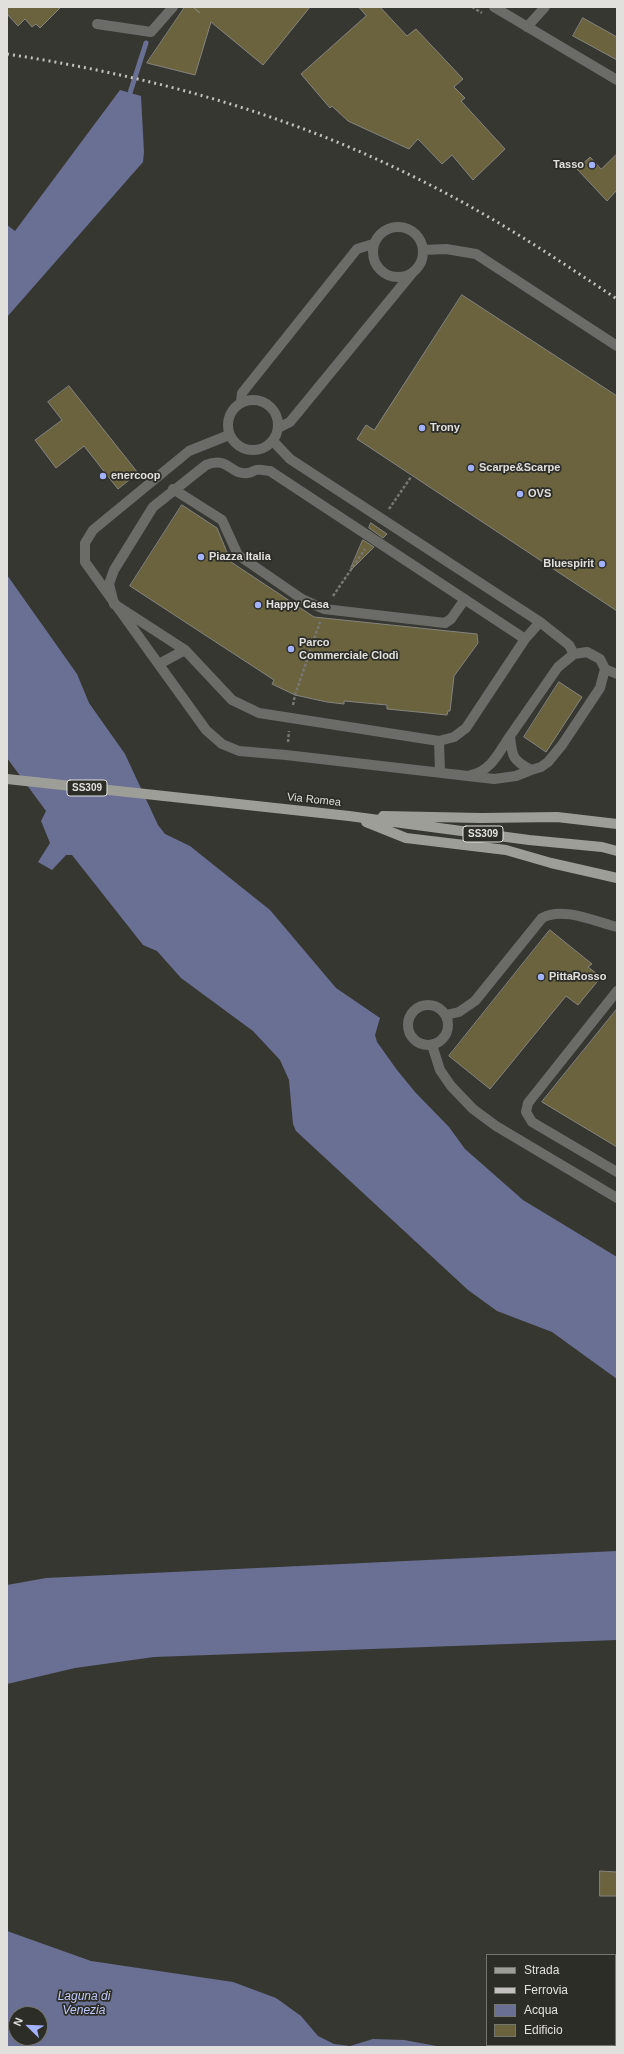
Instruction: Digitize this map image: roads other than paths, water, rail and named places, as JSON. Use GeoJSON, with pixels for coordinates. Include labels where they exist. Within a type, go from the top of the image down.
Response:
{"type":"FeatureCollection","features":[{"type":"Feature","properties":{"kind":"main road","name":"Via Romea"},"geometry":{"type":"LineString","coordinates":[[7,779],[349,816],[529,840],[602,847],[617,851]]}},
{"type":"Feature","properties":{"kind":"main road"},"geometry":{"type":"LineString","coordinates":[[349,816],[408,815],[481,818],[557,817],[617,824]]}},
{"type":"Feature","properties":{"kind":"main road"},"geometry":{"type":"LineString","coordinates":[[349,816],[406,838],[506,850],[550,863],[617,878]]}},
{"type":"Feature","properties":{"kind":"street"},"geometry":{"type":"LineString","coordinates":[[97,24],[151,32],[173,7]]}},
{"type":"Feature","properties":{"kind":"street"},"geometry":{"type":"LineString","coordinates":[[494,7],[617,80]]}},
{"type":"Feature","properties":{"kind":"street"},"geometry":{"type":"LineString","coordinates":[[528,27],[545,7]]}},
{"type":"Feature","properties":{"kind":"street"},"geometry":{"type":"LineString","coordinates":[[278,428],[290,422],[413,272],[421,262],[423,250],[418,236],[407,228],[401,226],[393,226],[381,232],[373,244],[373,258],[380,270],[386,274],[400,277],[413,272]]}},
{"type":"Feature","properties":{"kind":"street"},"geometry":{"type":"LineString","coordinates":[[241,402],[242,393],[357,249],[373,244]]}},
{"type":"Feature","properties":{"kind":"street"},"geometry":{"type":"LineString","coordinates":[[423,250],[446,249],[476,254],[617,346]]}},
{"type":"Feature","properties":{"kind":"street"},"geometry":{"type":"LineString","coordinates":[[256,399],[264,402],[275,412],[278,428],[273,441],[267,446],[253,450],[239,446],[229,434],[228,420],[235,407],[241,402],[256,399]]}},
{"type":"Feature","properties":{"kind":"street"},"geometry":{"type":"LineString","coordinates":[[229,434],[190,451],[93,530],[85,543],[85,562],[206,730],[222,744],[239,751],[494,779],[516,776],[541,767],[548,762],[562,745],[600,688],[605,669]]}},
{"type":"Feature","properties":{"kind":"street"},"geometry":{"type":"LineString","coordinates":[[273,441],[290,459],[540,622],[569,645],[574,654]]}},
{"type":"Feature","properties":{"kind":"street"},"geometry":{"type":"LineString","coordinates":[[525,639],[270,471],[257,470],[248,473],[236,472],[221,462],[214,462],[206,465],[153,507],[114,570],[109,584],[114,604],[185,650],[232,700],[259,713],[440,741],[454,737],[466,728],[525,639],[540,622]]}},
{"type":"Feature","properties":{"kind":"street"},"geometry":{"type":"LineString","coordinates":[[174,489],[222,520],[238,554],[302,599],[324,609],[445,623],[451,619],[465,599]]}},
{"type":"Feature","properties":{"kind":"street"},"geometry":{"type":"LineString","coordinates":[[159,664],[185,650]]}},
{"type":"Feature","properties":{"kind":"street"},"geometry":{"type":"LineString","coordinates":[[467,776],[481,773],[488,767],[558,667],[574,654],[587,652],[600,660],[605,669],[617,674]]}},
{"type":"Feature","properties":{"kind":"street"},"geometry":{"type":"LineString","coordinates":[[510,736],[512,756],[520,764],[531,770]]}},
{"type":"Feature","properties":{"kind":"street"},"geometry":{"type":"LineString","coordinates":[[440,741],[440,772]]}},
{"type":"Feature","properties":{"kind":"street"},"geometry":{"type":"LineString","coordinates":[[446,1015],[459,1012],[474,1001],[542,918],[549,914],[570,915],[617,927]]}},
{"type":"Feature","properties":{"kind":"street"},"geometry":{"type":"LineString","coordinates":[[617,991],[528,1104],[526,1112],[532,1122],[617,1172]]}},
{"type":"Feature","properties":{"kind":"street"},"geometry":{"type":"LineString","coordinates":[[428,1005],[441,1010],[446,1015],[448,1022],[446,1036],[441,1041],[432,1045],[421,1044],[411,1036],[408,1022],[410,1015],[421,1006],[428,1005]]}},
{"type":"Feature","properties":{"kind":"street"},"geometry":{"type":"LineString","coordinates":[[432,1045],[440,1070],[473,1109],[496,1126],[617,1198]]}},
{"type":"Feature","properties":{"kind":"water"},"geometry":{"type":"Polygon","coordinates":[[[120,90],[141,96],[144,152],[143,162],[7,317],[7,225],[15,231],[120,90]]]}},
{"type":"Feature","properties":{"kind":"water"},"geometry":{"type":"Polygon","coordinates":[[[7,575],[77,674],[89,703],[125,754],[158,825],[165,834],[190,846],[270,910],[336,988],[380,1018],[375,1035],[377,1042],[415,1092],[449,1127],[465,1149],[523,1200],[617,1257],[617,1379],[552,1332],[497,1311],[468,1290],[296,1131],[293,1124],[289,1080],[280,1060],[253,1031],[181,978],[157,951],[143,945],[72,855],[66,855],[52,870],[38,862],[50,843],[41,821],[46,811],[7,758],[7,575]]]}},
{"type":"Feature","properties":{"kind":"water"},"geometry":{"type":"Polygon","coordinates":[[[617,1551],[617,1640],[154,1657],[75,1668],[7,1684],[7,1585],[46,1578],[617,1551]]]}},
{"type":"Feature","properties":{"kind":"water","name":"Laguna di Venezia"},"geometry":{"type":"Polygon","coordinates":[[[7,1931],[91,1961],[233,1982],[276,1998],[301,2016],[318,2036],[334,2044],[350,2046],[373,2039],[404,2040],[442,2047],[7,2047],[7,1931]]]}},
{"type":"Feature","properties":{"kind":"waterway"},"geometry":{"type":"LineString","coordinates":[[130,93],[146,43]]}},
{"type":"Feature","properties":{"kind":"railway"},"geometry":{"type":"LineString","coordinates":[[7,54],[63,63],[172,87],[225,102],[330,139],[381,161],[480,212],[572,269],[617,299]]}},
{"type":"Feature","properties":{"kind":"place","name":"Tasso"},"geometry":{"type":"Point","coordinates":[592,165]}},
{"type":"Feature","properties":{"kind":"place","name":"Trony"},"geometry":{"type":"Point","coordinates":[422,428]}},
{"type":"Feature","properties":{"kind":"place","name":"Scarpe&Scarpe"},"geometry":{"type":"Point","coordinates":[471,468]}},
{"type":"Feature","properties":{"kind":"place","name":"enercoop"},"geometry":{"type":"Point","coordinates":[103,476]}},
{"type":"Feature","properties":{"kind":"place","name":"OVS"},"geometry":{"type":"Point","coordinates":[520,494]}},
{"type":"Feature","properties":{"kind":"place","name":"Piazza Italia"},"geometry":{"type":"Point","coordinates":[201,557]}},
{"type":"Feature","properties":{"kind":"place","name":"Bluespirit"},"geometry":{"type":"Point","coordinates":[602,564]}},
{"type":"Feature","properties":{"kind":"place","name":"Happy Casa"},"geometry":{"type":"Point","coordinates":[258,605]}},
{"type":"Feature","properties":{"kind":"place","name":"Parco Commerciale Clodì"},"geometry":{"type":"Point","coordinates":[291,649]}},
{"type":"Feature","properties":{"kind":"place","name":"PittaRosso"},"geometry":{"type":"Point","coordinates":[541,977]}}]}
